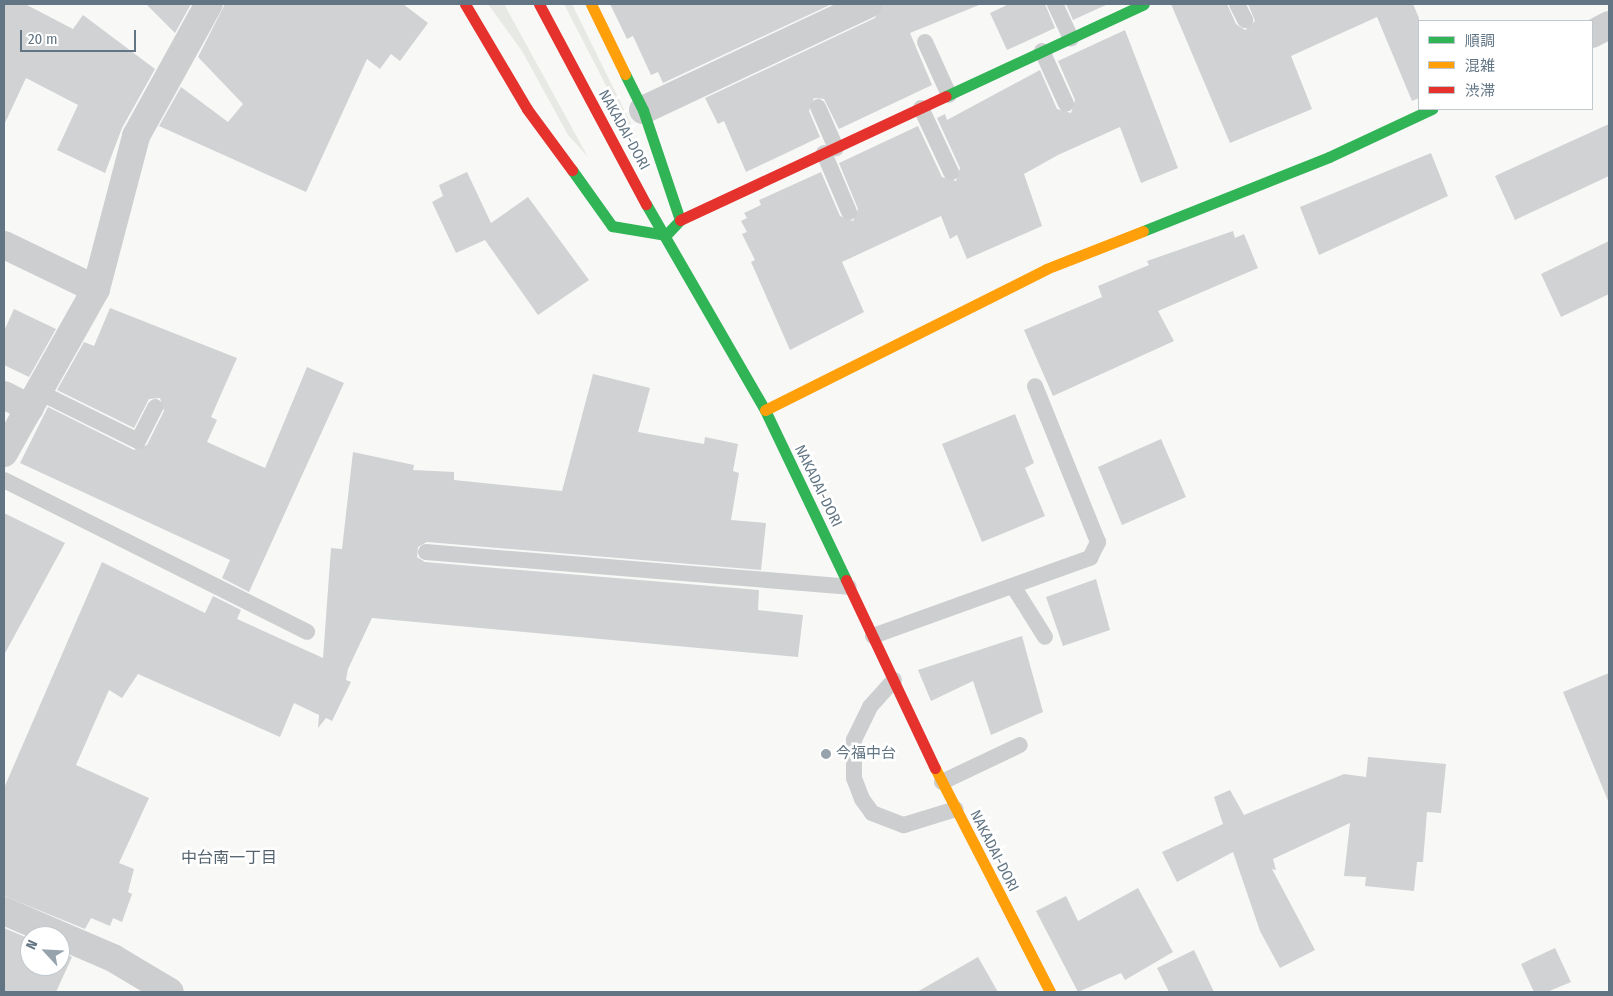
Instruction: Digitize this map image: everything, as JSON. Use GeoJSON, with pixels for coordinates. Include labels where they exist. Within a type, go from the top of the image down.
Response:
{"type":"FeatureCollection","features":[{"type":"Feature","properties":{"kind":"street"},"geometry":{"type":"LineString","coordinates":[[4,453],[96,289],[136,136],[209,4]]}},
{"type":"Feature","properties":{"kind":"street"},"geometry":{"type":"LineString","coordinates":[[465,4],[527,109],[612,226],[666,235],[680,220],[1144,4]]}},
{"type":"Feature","properties":{"kind":"street","name":"NAKADAI-DORI"},"geometry":{"type":"LineString","coordinates":[[539,4],[612,142],[765,410],[942,782],[1050,992]]}},
{"type":"Feature","properties":{"kind":"street"},"geometry":{"type":"LineString","coordinates":[[590,4],[643,110],[680,220]]}},
{"type":"Feature","properties":{"kind":"street"},"geometry":{"type":"LineString","coordinates":[[643,110],[868,4]]}},
{"type":"Feature","properties":{"kind":"street"},"geometry":{"type":"LineString","coordinates":[[1593,33],[1609,25]]}},
{"type":"Feature","properties":{"kind":"street"},"geometry":{"type":"LineString","coordinates":[[765,410],[1046,270],[1329,157],[1430,110]]}},
{"type":"Feature","properties":{"kind":"street"},"geometry":{"type":"LineString","coordinates":[[4,245],[96,289]]}},
{"type":"Feature","properties":{"kind":"street"},"geometry":{"type":"LineString","coordinates":[[4,395],[35,400]]}},
{"type":"Feature","properties":{"kind":"street"},"geometry":{"type":"LineString","coordinates":[[4,912],[113,958],[170,992]]}},
{"type":"Feature","properties":{"kind":"lane"},"geometry":{"type":"LineString","coordinates":[[1055,4],[1071,38]]}},
{"type":"Feature","properties":{"kind":"lane"},"geometry":{"type":"LineString","coordinates":[[1238,4],[1245,20]]}},
{"type":"Feature","properties":{"kind":"lane"},"geometry":{"type":"LineString","coordinates":[[925,42],[949,95]]}},
{"type":"Feature","properties":{"kind":"lane"},"geometry":{"type":"LineString","coordinates":[[1042,51],[1066,104]]}},
{"type":"Feature","properties":{"kind":"lane"},"geometry":{"type":"LineString","coordinates":[[818,107],[849,212]]}},
{"type":"Feature","properties":{"kind":"lane"},"geometry":{"type":"LineString","coordinates":[[921,108],[951,172]]}},
{"type":"Feature","properties":{"kind":"lane"},"geometry":{"type":"LineString","coordinates":[[873,636],[1090,558],[1098,542],[1035,386]]}},
{"type":"Feature","properties":{"kind":"lane"},"geometry":{"type":"LineString","coordinates":[[35,400],[138,440],[155,407]]}},
{"type":"Feature","properties":{"kind":"lane"},"geometry":{"type":"LineString","coordinates":[[4,480],[307,632]]}},
{"type":"Feature","properties":{"kind":"lane"},"geometry":{"type":"LineString","coordinates":[[426,552],[849,587]]}},
{"type":"Feature","properties":{"kind":"lane"},"geometry":{"type":"LineString","coordinates":[[1013,586],[1045,637]]}},
{"type":"Feature","properties":{"kind":"lane"},"geometry":{"type":"LineString","coordinates":[[894,680],[870,707],[854,740],[854,778],[862,799],[872,813],[904,825],[956,809]]}},
{"type":"Feature","properties":{"kind":"lane"},"geometry":{"type":"LineString","coordinates":[[942,782],[1020,745]]}},
{"type":"Feature","properties":{"kind":"shaded area"},"geometry":{"type":"Polygon","coordinates":[[[488,4],[504,4],[588,157],[568,135],[522,51],[488,4]]]}},
{"type":"Feature","properties":{"kind":"shaded area"},"geometry":{"type":"Polygon","coordinates":[[[564,4],[572,4],[634,130],[632,136],[564,4]]]}},
{"type":"Feature","properties":{"kind":"building"},"geometry":{"type":"Polygon","coordinates":[[[4,4],[25,4],[73,29],[83,15],[155,69],[122,128],[105,173],[57,150],[78,105],[26,78],[4,125],[4,4]]]}},
{"type":"Feature","properties":{"kind":"building"},"geometry":{"type":"Polygon","coordinates":[[[146,4],[191,4],[175,33],[146,4]]]}},
{"type":"Feature","properties":{"kind":"building"},"geometry":{"type":"Polygon","coordinates":[[[225,4],[403,4],[428,23],[400,61],[391,54],[380,69],[367,59],[306,192],[159,126],[181,87],[228,122],[243,104],[198,57],[225,4]]]}},
{"type":"Feature","properties":{"kind":"building"},"geometry":{"type":"Polygon","coordinates":[[[610,4],[832,4],[663,83],[658,72],[651,75],[633,36],[627,39],[610,4]]]}},
{"type":"Feature","properties":{"kind":"building"},"geometry":{"type":"Polygon","coordinates":[[[883,4],[979,5],[910,33],[932,85],[839,129],[824,99],[814,98],[809,111],[820,137],[746,172],[724,121],[718,124],[705,98],[875,18],[883,4]]]}},
{"type":"Feature","properties":{"kind":"building"},"geometry":{"type":"Polygon","coordinates":[[[1009,4],[1045,4],[1055,28],[1007,50],[990,13],[1009,4]]]}},
{"type":"Feature","properties":{"kind":"building"},"geometry":{"type":"Polygon","coordinates":[[[1066,4],[1108,4],[1073,20],[1066,4]]]}},
{"type":"Feature","properties":{"kind":"building"},"geometry":{"type":"Polygon","coordinates":[[[1171,4],[1227,4],[1236,24],[1245,30],[1255,21],[1248,4],[1413,4],[1419,18],[1418,98],[1412,101],[1377,17],[1291,56],[1312,109],[1230,143],[1171,4]]]}},
{"type":"Feature","properties":{"kind":"building"},"geometry":{"type":"Polygon","coordinates":[[[1125,30],[1178,168],[1141,183],[1120,127],[1058,155],[1024,174],[1042,226],[967,259],[957,235],[950,239],[941,216],[842,262],[864,312],[790,350],[751,262],[755,260],[742,234],[747,232],[741,221],[747,218],[744,213],[761,205],[759,200],[821,172],[840,216],[853,221],[858,209],[839,163],[918,126],[942,177],[956,181],[960,168],[937,118],[945,114],[947,120],[1040,70],[1057,109],[1071,113],[1075,100],[1058,61],[1125,30]]]}},
{"type":"Feature","properties":{"kind":"building"},"geometry":{"type":"Polygon","coordinates":[[[1609,124],[1609,176],[1515,220],[1495,176],[1609,124]]]}},
{"type":"Feature","properties":{"kind":"building"},"geometry":{"type":"Polygon","coordinates":[[[1431,153],[1448,196],[1319,255],[1300,207],[1431,153]]]}},
{"type":"Feature","properties":{"kind":"building"},"geometry":{"type":"Polygon","coordinates":[[[467,172],[491,223],[528,197],[589,280],[538,315],[485,240],[456,253],[432,202],[443,196],[439,185],[467,172]]]}},
{"type":"Feature","properties":{"kind":"building"},"geometry":{"type":"Polygon","coordinates":[[[1233,231],[1235,238],[1244,234],[1258,268],[1158,311],[1174,341],[1053,396],[1024,330],[1102,297],[1098,286],[1149,265],[1147,261],[1233,231]]]}},
{"type":"Feature","properties":{"kind":"building"},"geometry":{"type":"Polygon","coordinates":[[[1609,241],[1609,294],[1561,317],[1541,274],[1609,241]]]}},
{"type":"Feature","properties":{"kind":"building"},"geometry":{"type":"Polygon","coordinates":[[[110,308],[237,358],[211,417],[217,420],[207,442],[265,468],[307,367],[344,383],[249,592],[222,578],[230,560],[20,463],[48,407],[134,450],[147,445],[164,411],[160,398],[149,399],[134,428],[57,390],[84,342],[94,346],[110,308]]]}},
{"type":"Feature","properties":{"kind":"building"},"geometry":{"type":"Polygon","coordinates":[[[14,309],[56,329],[29,377],[4,365],[4,331],[14,309]]]}},
{"type":"Feature","properties":{"kind":"building"},"geometry":{"type":"Polygon","coordinates":[[[593,374],[650,388],[638,432],[704,444],[705,437],[738,444],[733,471],[739,473],[731,520],[766,523],[761,570],[427,542],[418,547],[417,557],[425,562],[759,590],[758,610],[803,615],[798,657],[372,618],[348,669],[346,680],[351,682],[332,721],[326,718],[318,728],[319,715],[294,703],[280,737],[138,674],[122,698],[109,690],[76,765],[149,798],[119,863],[134,869],[128,892],[132,894],[122,922],[113,918],[110,926],[91,918],[85,929],[4,896],[4,788],[102,562],[205,613],[213,596],[241,610],[237,619],[323,658],[331,548],[342,549],[353,452],[414,465],[413,470],[454,472],[454,480],[562,491],[593,374]]]}},
{"type":"Feature","properties":{"kind":"building"},"geometry":{"type":"Polygon","coordinates":[[[1015,414],[1034,463],[1025,468],[1045,516],[982,542],[942,444],[1015,414]]]}},
{"type":"Feature","properties":{"kind":"building"},"geometry":{"type":"Polygon","coordinates":[[[1161,439],[1186,497],[1122,525],[1098,467],[1161,439]]]}},
{"type":"Feature","properties":{"kind":"building"},"geometry":{"type":"Polygon","coordinates":[[[4,513],[65,543],[4,655],[4,513]]]}},
{"type":"Feature","properties":{"kind":"building"},"geometry":{"type":"Polygon","coordinates":[[[1096,579],[1110,630],[1063,646],[1046,597],[1096,579]]]}},
{"type":"Feature","properties":{"kind":"building"},"geometry":{"type":"Polygon","coordinates":[[[1022,636],[1043,712],[991,735],[973,681],[931,701],[918,670],[1022,636]]]}},
{"type":"Feature","properties":{"kind":"building"},"geometry":{"type":"Polygon","coordinates":[[[1609,673],[1609,803],[1563,692],[1609,673]]]}},
{"type":"Feature","properties":{"kind":"building"},"geometry":{"type":"Polygon","coordinates":[[[1368,757],[1446,764],[1441,813],[1427,812],[1423,862],[1417,862],[1414,891],[1365,886],[1366,877],[1344,876],[1350,823],[1273,859],[1276,870],[1272,869],[1315,950],[1280,968],[1260,931],[1233,852],[1177,882],[1162,852],[1223,824],[1214,797],[1230,790],[1244,815],[1344,774],[1366,777],[1368,757]]]}},
{"type":"Feature","properties":{"kind":"building"},"geometry":{"type":"Polygon","coordinates":[[[1138,888],[1173,952],[1125,980],[1121,973],[1078,992],[1036,911],[1066,896],[1078,921],[1138,888]]]}},
{"type":"Feature","properties":{"kind":"building"},"geometry":{"type":"Polygon","coordinates":[[[4,928],[20,935],[20,976],[63,976],[56,992],[4,992],[4,928]]]}},
{"type":"Feature","properties":{"kind":"building"},"geometry":{"type":"Polygon","coordinates":[[[1555,948],[1571,982],[1547,992],[1534,992],[1521,964],[1555,948]]]}},
{"type":"Feature","properties":{"kind":"building"},"geometry":{"type":"Polygon","coordinates":[[[1194,950],[1214,992],[1169,992],[1157,968],[1194,950]]]}},
{"type":"Feature","properties":{"kind":"building"},"geometry":{"type":"Polygon","coordinates":[[[978,957],[998,992],[917,992],[978,957]]]}},
{"type":"Feature","properties":{"kind":"traffic: fast"},"geometry":{"type":"LineString","coordinates":[[946,96],[1144,4]]}},
{"type":"Feature","properties":{"kind":"traffic: fast"},"geometry":{"type":"LineString","coordinates":[[572,170],[612,226],[666,235],[680,220],[643,110],[625,74]]}},
{"type":"Feature","properties":{"kind":"traffic: fast"},"geometry":{"type":"LineString","coordinates":[[1143,231],[1329,157],[1430,110]]}},
{"type":"Feature","properties":{"kind":"traffic: fast"},"geometry":{"type":"LineString","coordinates":[[646,204],[765,410],[846,580]]}},
{"type":"Feature","properties":{"kind":"traffic: slow"},"geometry":{"type":"LineString","coordinates":[[591,4],[625,74]]}},
{"type":"Feature","properties":{"kind":"traffic: slow"},"geometry":{"type":"LineString","coordinates":[[765,410],[1046,269],[1143,231]]}},
{"type":"Feature","properties":{"kind":"traffic: slow"},"geometry":{"type":"LineString","coordinates":[[935,768],[1050,992]]}},
{"type":"Feature","properties":{"kind":"traffic: jam"},"geometry":{"type":"LineString","coordinates":[[465,4],[527,109],[572,170]]}},
{"type":"Feature","properties":{"kind":"traffic: jam"},"geometry":{"type":"LineString","coordinates":[[539,4],[646,204]]}},
{"type":"Feature","properties":{"kind":"traffic: jam"},"geometry":{"type":"LineString","coordinates":[[680,220],[946,96]]}},
{"type":"Feature","properties":{"kind":"traffic: jam"},"geometry":{"type":"LineString","coordinates":[[846,580],[935,768]]}},
{"type":"Feature","properties":{"kind":"place","name":"今福中台"},"geometry":{"type":"Point","coordinates":[826,754]}},
{"type":"Feature","properties":{"kind":"district","name":"中台南一丁目"},"geometry":{"type":"Point","coordinates":[229,858]}}]}
